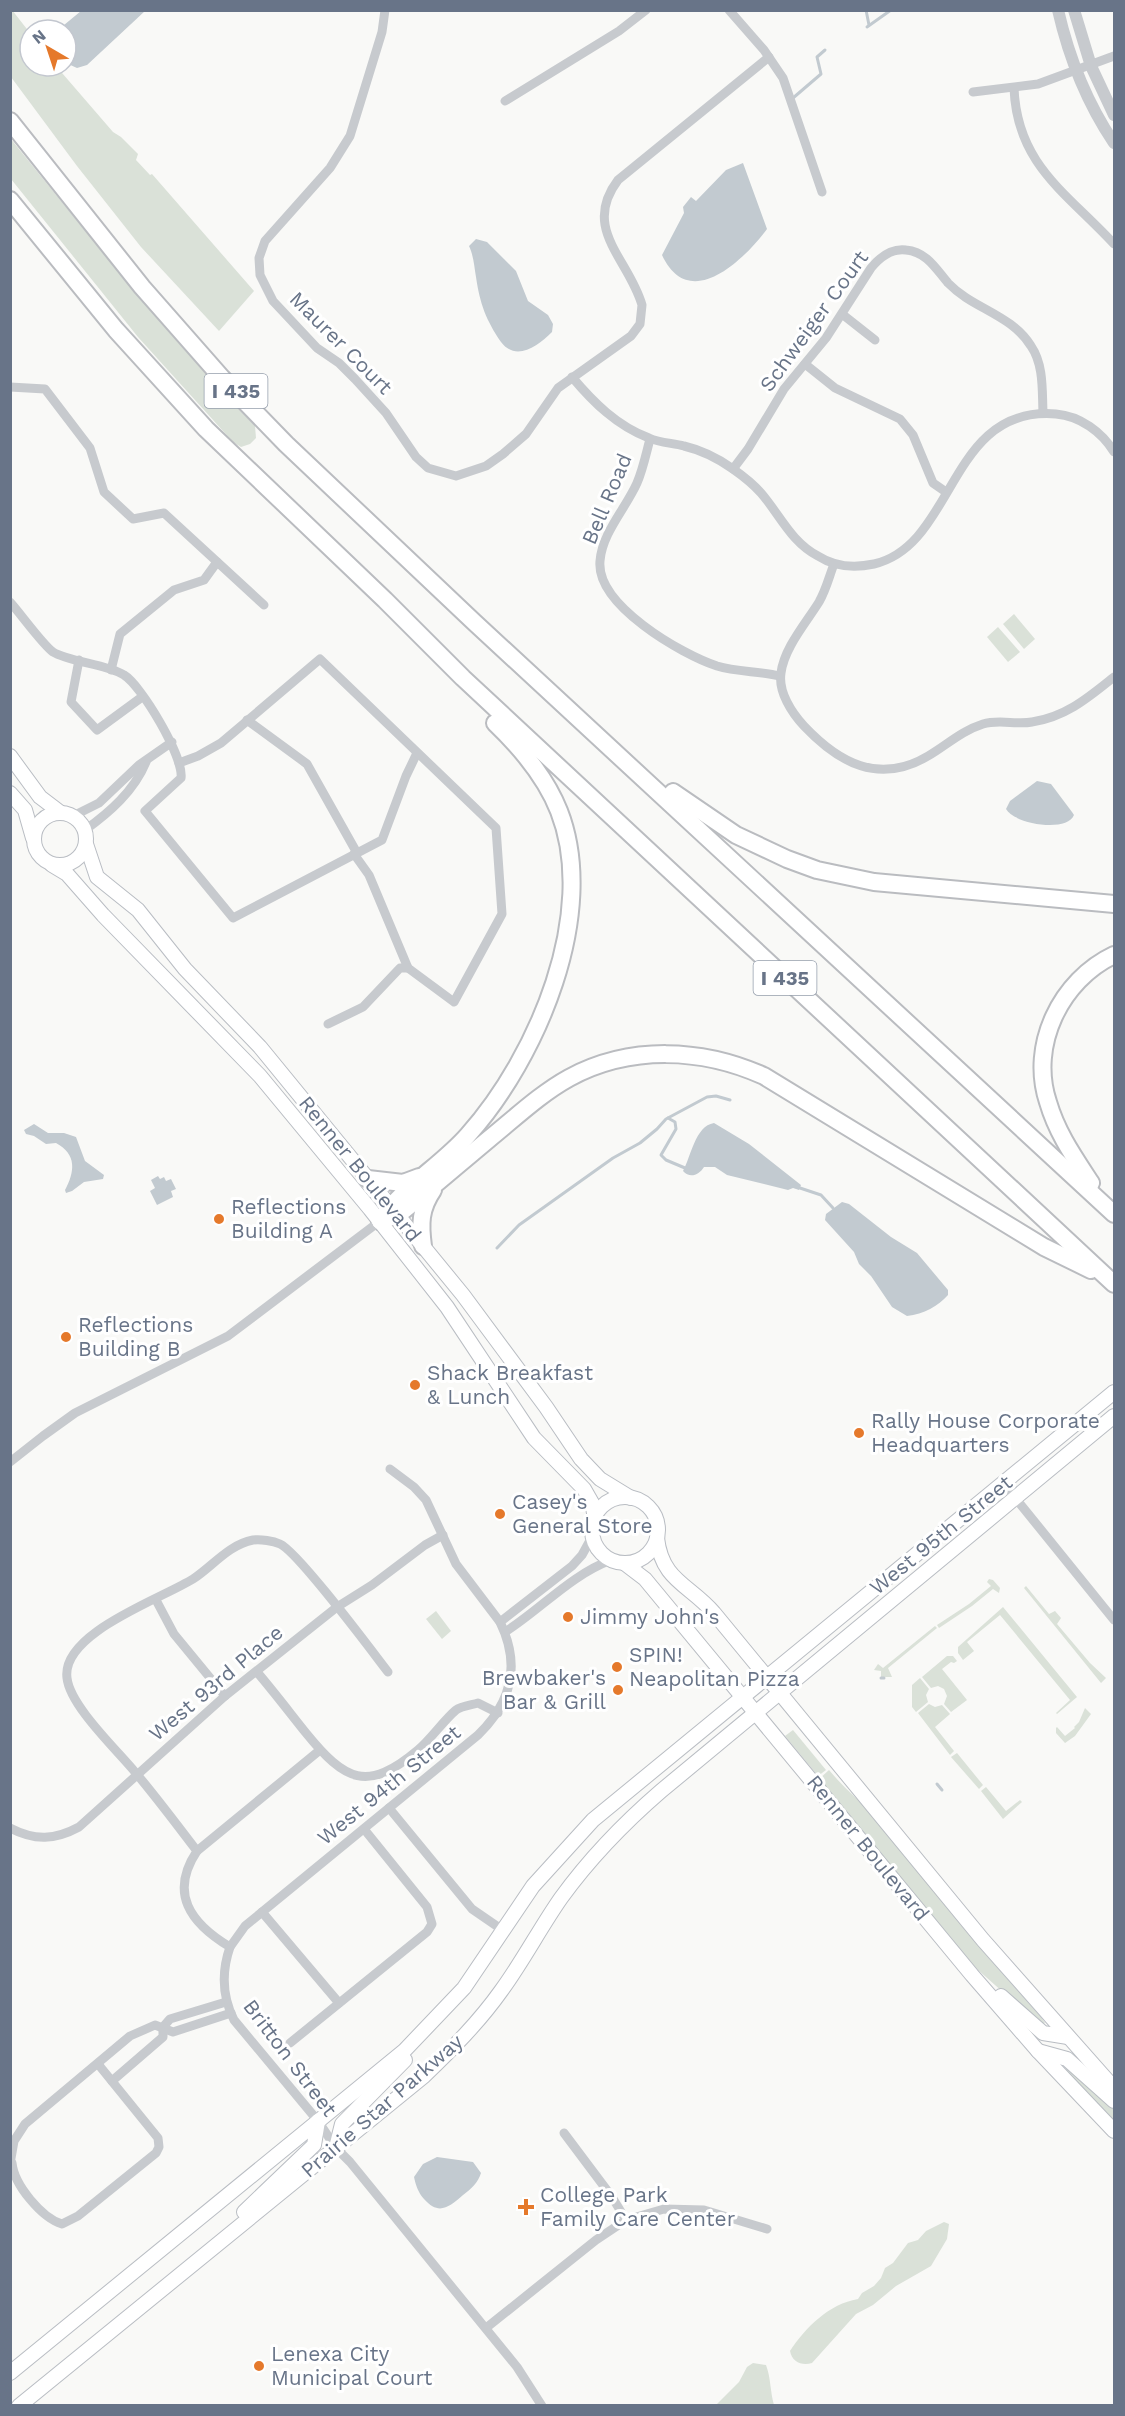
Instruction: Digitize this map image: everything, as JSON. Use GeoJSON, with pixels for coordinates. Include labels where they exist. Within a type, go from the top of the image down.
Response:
{"type":"FeatureCollection","features":[{"type":"Feature","properties":{"kind":"highway","name":"I 435"},"geometry":{"type":"LineString","coordinates":[[10,121],[142,287],[222,378],[270,428],[465,614],[1111,1211]]}},
{"type":"Feature","properties":{"kind":"highway","name":"I 435"},"geometry":{"type":"LineString","coordinates":[[10,200],[116,330],[206,429],[463,678],[1111,1281]]}},
{"type":"Feature","properties":{"kind":"highway"},"geometry":{"type":"LineString","coordinates":[[423,1246],[420,1226],[433,1178],[475,1127],[526,1052],[552,991],[561,959],[569,908],[571,871],[569,852],[565,833],[549,790],[511,739],[462,690],[463,678]]}},
{"type":"Feature","properties":{"kind":"highway"},"geometry":{"type":"LineString","coordinates":[[627,762],[645,767],[676,795],[736,835],[787,859],[817,870],[874,882],[1114,904]]}},
{"type":"Feature","properties":{"kind":"highway"},"geometry":{"type":"LineString","coordinates":[[1111,1211],[1062,1138],[1047,1100],[1042,1070],[1046,1040],[1056,1011],[1092,968],[1114,955]]}},
{"type":"Feature","properties":{"kind":"highway"},"geometry":{"type":"LineString","coordinates":[[380,1221],[433,1178],[568,1078],[608,1062],[629,1057],[670,1053],[691,1054],[743,1066],[764,1076],[1044,1247],[1111,1281]]}},
{"type":"Feature","properties":{"kind":"highway"},"geometry":{"type":"LineString","coordinates":[[368,1179],[403,1183],[433,1178]]}},
{"type":"Feature","properties":{"kind":"main road"},"geometry":{"type":"LineString","coordinates":[[10,756],[40,797],[81,824],[85,837],[81,855],[75,861],[61,866],[46,862],[37,853],[25,810],[10,793]]}},
{"type":"Feature","properties":{"kind":"main road"},"geometry":{"type":"LineString","coordinates":[[33,839],[37,825],[43,819],[67,814]]}},
{"type":"Feature","properties":{"kind":"main road","name":"Renner Boulevard"},"geometry":{"type":"LineString","coordinates":[[85,837],[97,877],[138,910],[185,969],[260,1047],[477,1313],[581,1459],[600,1479],[631,1498]]}},
{"type":"Feature","properties":{"kind":"main road","name":"Renner Boulevard"},"geometry":{"type":"LineString","coordinates":[[52,865],[67,874],[103,915],[260,1077],[380,1221],[447,1307],[534,1437],[584,1489],[592,1503],[595,1518]]}},
{"type":"Feature","properties":{"kind":"main road","name":"West 95th Street"},"geometry":{"type":"LineString","coordinates":[[767,1677],[1114,1392]]}},
{"type":"Feature","properties":{"kind":"main road","name":"West 95th Street"},"geometry":{"type":"LineString","coordinates":[[781,1694],[1114,1416]]}},
{"type":"Feature","properties":{"kind":"main road"},"geometry":{"type":"LineString","coordinates":[[631,1498],[651,1509],[657,1523],[657,1538],[644,1557],[617,1562],[600,1551],[593,1535],[595,1518],[602,1506],[609,1502],[631,1498]]}},
{"type":"Feature","properties":{"kind":"main road","name":"Renner Boulevard"},"geometry":{"type":"LineString","coordinates":[[657,1538],[660,1556],[666,1569],[708,1605],[975,1932],[1114,2088]]}},
{"type":"Feature","properties":{"kind":"main road","name":"Renner Boulevard"},"geometry":{"type":"LineString","coordinates":[[617,1562],[645,1579],[961,1961],[1038,2051],[1114,2131]]}},
{"type":"Feature","properties":{"kind":"main road","name":"Prairie Star Parkway"},"geometry":{"type":"LineString","coordinates":[[10,2373],[404,2051],[464,1989],[533,1886],[594,1820],[767,1677]]}},
{"type":"Feature","properties":{"kind":"main road","name":"Prairie Star Parkway"},"geometry":{"type":"LineString","coordinates":[[19,2406],[424,2076],[468,2032],[502,1990],[568,1889],[626,1823],[781,1694]]}},
{"type":"Feature","properties":{"kind":"main road"},"geometry":{"type":"LineString","coordinates":[[961,1961],[1043,2033],[1068,2037]]}},
{"type":"Feature","properties":{"kind":"main road"},"geometry":{"type":"LineString","coordinates":[[336,2148],[342,2124],[406,2059],[441,2014]]}},
{"type":"Feature","properties":{"kind":"main road"},"geometry":{"type":"LineString","coordinates":[[1038,2051],[1067,2059],[1114,2101]]}},
{"type":"Feature","properties":{"kind":"main road"},"geometry":{"type":"LineString","coordinates":[[180,2274],[314,2145],[318,2121]]}},
{"type":"Feature","properties":{"kind":"street","name":"Maurer Court"},"geometry":{"type":"LineString","coordinates":[[385,10],[381,36],[350,136],[330,168],[265,241],[259,258],[260,275],[273,301],[317,348],[339,363],[367,392],[386,413],[416,457],[428,468],[456,476],[486,466],[503,454],[526,434],[558,388],[625,341],[636,330],[642,317],[640,298],[606,229],[603,210],[608,193],[618,180],[769,57]]}},
{"type":"Feature","properties":{"kind":"street"},"geometry":{"type":"LineString","coordinates":[[505,101],[619,31],[646,10]]}},
{"type":"Feature","properties":{"kind":"street"},"geometry":{"type":"LineString","coordinates":[[729,10],[769,57],[783,78],[822,192]]}},
{"type":"Feature","properties":{"kind":"street"},"geometry":{"type":"LineString","coordinates":[[1058,10],[1076,72],[1089,102],[1114,143]]}},
{"type":"Feature","properties":{"kind":"street"},"geometry":{"type":"LineString","coordinates":[[1074,10],[1091,66],[1114,115]]}},
{"type":"Feature","properties":{"kind":"street"},"geometry":{"type":"LineString","coordinates":[[973,92],[1038,84],[1076,72],[1114,56]]}},
{"type":"Feature","properties":{"kind":"street"},"geometry":{"type":"LineString","coordinates":[[1014,88],[1014,108],[1033,158],[1058,188],[1114,244]]}},
{"type":"Feature","properties":{"kind":"street","name":"Schweiger Court"},"geometry":{"type":"LineString","coordinates":[[733,469],[784,390],[842,314],[871,268],[879,258],[887,253],[902,250],[923,256],[931,261],[959,292],[999,315],[1026,338],[1037,356],[1040,367],[1043,412]]}},
{"type":"Feature","properties":{"kind":"street"},"geometry":{"type":"LineString","coordinates":[[842,314],[875,340]]}},
{"type":"Feature","properties":{"kind":"street"},"geometry":{"type":"LineString","coordinates":[[805,364],[835,388],[900,419],[913,435],[933,483],[946,492]]}},
{"type":"Feature","properties":{"kind":"street"},"geometry":{"type":"LineString","coordinates":[[572,376],[607,413],[628,428],[650,439],[687,446],[733,469],[760,493],[796,540],[816,556],[834,564],[847,566],[885,561],[899,553],[920,535],[963,464],[990,435],[1020,416],[1043,412],[1063,414],[1087,424],[1100,434],[1114,452]]}},
{"type":"Feature","properties":{"kind":"street"},"geometry":{"type":"LineString","coordinates":[[10,387],[45,389],[90,448],[104,492],[133,519],[164,513],[264,605]]}},
{"type":"Feature","properties":{"kind":"street","name":"Bell Road"},"geometry":{"type":"LineString","coordinates":[[650,439],[637,483],[602,552],[600,573],[606,587],[645,627],[680,651],[728,669],[780,676]]}},
{"type":"Feature","properties":{"kind":"street"},"geometry":{"type":"LineString","coordinates":[[111,670],[120,634],[174,590],[204,580],[217,562]]}},
{"type":"Feature","properties":{"kind":"street"},"geometry":{"type":"LineString","coordinates":[[834,564],[820,599],[789,650],[780,676],[788,706],[818,740],[840,758],[854,764],[882,770],[903,766],[928,757],[964,731],[983,724],[1033,722],[1065,713],[1078,706],[1114,677]]}},
{"type":"Feature","properties":{"kind":"street"},"geometry":{"type":"LineString","coordinates":[[10,602],[53,652],[124,675],[142,697],[172,742],[182,771],[181,778],[144,811],[233,918],[382,840],[417,753]]}},
{"type":"Feature","properties":{"kind":"street"},"geometry":{"type":"LineString","coordinates":[[179,763],[198,756],[221,743],[247,720],[320,659],[496,828],[502,914],[454,1002],[408,968],[369,875],[307,764],[247,720]]}},
{"type":"Feature","properties":{"kind":"street"},"geometry":{"type":"LineString","coordinates":[[79,660],[72,702],[97,730],[142,697]]}},
{"type":"Feature","properties":{"kind":"street"},"geometry":{"type":"LineString","coordinates":[[67,814],[99,802],[147,760],[172,742]]}},
{"type":"Feature","properties":{"kind":"street"},"geometry":{"type":"LineString","coordinates":[[85,837],[122,800],[141,774],[147,760]]}},
{"type":"Feature","properties":{"kind":"street"},"geometry":{"type":"LineString","coordinates":[[328,1024],[363,1007],[400,968],[408,968]]}},
{"type":"Feature","properties":{"kind":"street"},"geometry":{"type":"LineString","coordinates":[[10,1462],[75,1413],[228,1336],[380,1221]]}},
{"type":"Feature","properties":{"kind":"street","name":"West 94th Street"},"geometry":{"type":"LineString","coordinates":[[230,1947],[245,1926],[478,1735],[498,1713],[506,1700],[511,1678],[511,1658],[505,1632],[500,1622],[466,1579],[426,1500],[414,1487],[390,1469]]}},
{"type":"Feature","properties":{"kind":"street"},"geometry":{"type":"LineString","coordinates":[[1004,1484],[1114,1620]]}},
{"type":"Feature","properties":{"kind":"street","name":"West 93rd Place"},"geometry":{"type":"LineString","coordinates":[[10,1828],[34,1838],[50,1839],[79,1827],[225,1696],[337,1607],[372,1585],[424,1545],[443,1535]]}},
{"type":"Feature","properties":{"kind":"street"},"geometry":{"type":"LineString","coordinates":[[500,1622],[575,1563],[593,1535]]}},
{"type":"Feature","properties":{"kind":"street"},"geometry":{"type":"LineString","coordinates":[[198,1851],[80,1707],[68,1686],[66,1675],[72,1654],[89,1638],[117,1619],[195,1578],[230,1549],[253,1540],[264,1540],[282,1545],[305,1569],[388,1672]]}},
{"type":"Feature","properties":{"kind":"street"},"geometry":{"type":"LineString","coordinates":[[505,1632],[533,1614],[585,1571],[617,1562]]}},
{"type":"Feature","properties":{"kind":"street"},"geometry":{"type":"LineString","coordinates":[[156,1600],[174,1634],[225,1696]]}},
{"type":"Feature","properties":{"kind":"street"},"geometry":{"type":"LineString","coordinates":[[257,1672],[320,1750],[346,1774],[368,1777],[388,1772],[417,1750],[458,1709],[478,1703],[498,1713]]}},
{"type":"Feature","properties":{"kind":"street"},"geometry":{"type":"LineString","coordinates":[[230,1947],[210,1935],[193,1915],[183,1896],[187,1866],[198,1851],[320,1750]]}},
{"type":"Feature","properties":{"kind":"street"},"geometry":{"type":"LineString","coordinates":[[389,1808],[472,1909],[504,1931]]}},
{"type":"Feature","properties":{"kind":"street"},"geometry":{"type":"LineString","coordinates":[[290,2043],[427,1932],[432,1924],[427,1907],[364,1829]]}},
{"type":"Feature","properties":{"kind":"street"},"geometry":{"type":"LineString","coordinates":[[262,1912],[339,2003]]}},
{"type":"Feature","properties":{"kind":"street","name":"Britton Street"},"geometry":{"type":"LineString","coordinates":[[230,1947],[224,1974],[226,2002],[231,2013],[248,2037],[318,2121],[336,2148],[350,2162],[525,2377],[542,2406]]}},
{"type":"Feature","properties":{"kind":"street"},"geometry":{"type":"LineString","coordinates":[[112,2081],[163,2037],[163,2027],[170,2019],[226,2002]]}},
{"type":"Feature","properties":{"kind":"street"},"geometry":{"type":"LineString","coordinates":[[98,2064],[158,2138],[159,2147],[147,2160],[78,2216],[62,2224],[46,2217],[19,2184],[13,2173],[11,2163],[14,2141],[25,2124],[138,2031],[155,2025],[173,2032],[231,2013]]}},
{"type":"Feature","properties":{"kind":"street"},"geometry":{"type":"LineString","coordinates":[[564,2133],[612,2197],[626,2220]]}},
{"type":"Feature","properties":{"kind":"street"},"geometry":{"type":"LineString","coordinates":[[486,2328],[596,2240],[626,2220],[664,2209],[704,2210],[768,2229]]}},
{"type":"Feature","properties":{"kind":"shaded area"},"geometry":{"type":"Polygon","coordinates":[[[12,10],[18,18],[18,78],[66,78],[113,132],[138,154],[136,160],[150,175],[152,174],[254,291],[219,331],[141,247],[11,77],[10,11],[12,10]]]}},
{"type":"Feature","properties":{"kind":"shaded area"},"geometry":{"type":"Polygon","coordinates":[[[81,10],[145,11],[87,65],[78,68],[78,18],[73,18],[81,10]]]}},
{"type":"Feature","properties":{"kind":"shaded area"},"geometry":{"type":"Polygon","coordinates":[[[10,138],[142,301],[218,388],[255,426],[256,438],[250,444],[241,447],[233,442],[138,337],[11,179],[10,138]]]}},
{"type":"Feature","properties":{"kind":"shaded area"},"geometry":{"type":"Polygon","coordinates":[[[743,163],[767,229],[744,255],[716,276],[701,281],[686,280],[673,272],[662,255],[684,213],[683,207],[691,197],[696,201],[726,170],[743,163]]]}},
{"type":"Feature","properties":{"kind":"shaded area"},"geometry":{"type":"Polygon","coordinates":[[[476,239],[487,242],[516,271],[528,301],[548,315],[553,324],[552,332],[534,347],[513,351],[501,342],[491,326],[482,304],[469,246],[476,239]]]}},
{"type":"Feature","properties":{"kind":"shaded area"},"geometry":{"type":"Polygon","coordinates":[[[1014,614],[1035,639],[1024,649],[1003,624],[1014,614]]]}},
{"type":"Feature","properties":{"kind":"shaded area"},"geometry":{"type":"Polygon","coordinates":[[[998,627],[1020,652],[1008,662],[987,637],[998,627]]]}},
{"type":"Feature","properties":{"kind":"shaded area"},"geometry":{"type":"Polygon","coordinates":[[[1037,781],[1051,784],[1074,815],[1069,821],[1052,825],[1029,822],[1019,819],[1006,809],[1010,801],[1037,781]]]}},
{"type":"Feature","properties":{"kind":"shaded area"},"geometry":{"type":"Polygon","coordinates":[[[714,1123],[749,1144],[801,1185],[799,1190],[793,1188],[788,1190],[727,1175],[715,1167],[704,1167],[694,1175],[683,1171],[698,1136],[708,1125],[714,1123]]]}},
{"type":"Feature","properties":{"kind":"shaded area"},"geometry":{"type":"Polygon","coordinates":[[[34,1124],[48,1133],[64,1133],[76,1137],[85,1161],[104,1175],[103,1179],[84,1182],[66,1193],[72,1170],[71,1158],[63,1147],[56,1143],[46,1144],[26,1134],[24,1130],[34,1124]]]}},
{"type":"Feature","properties":{"kind":"shaded area"},"geometry":{"type":"Polygon","coordinates":[[[158,1176],[160,1179],[164,1177],[166,1181],[171,1179],[176,1189],[171,1191],[173,1197],[157,1205],[150,1191],[155,1188],[151,1180],[158,1176]]]}},
{"type":"Feature","properties":{"kind":"shaded area"},"geometry":{"type":"Polygon","coordinates":[[[842,1202],[849,1204],[891,1237],[917,1253],[948,1290],[948,1295],[930,1309],[913,1315],[907,1316],[892,1307],[871,1276],[859,1264],[854,1252],[825,1220],[826,1214],[842,1202]]]}},
{"type":"Feature","properties":{"kind":"shaded area"},"geometry":{"type":"Polygon","coordinates":[[[989,1579],[1000,1588],[999,1593],[993,1589],[939,1628],[937,1625],[991,1586],[987,1582],[989,1579]]]}},
{"type":"Feature","properties":{"kind":"shaded area"},"geometry":{"type":"Polygon","coordinates":[[[1026,1586],[1049,1614],[1055,1611],[1061,1618],[1057,1624],[1106,1678],[1101,1683],[1024,1588],[1026,1586]]]}},
{"type":"Feature","properties":{"kind":"shaded area"},"geometry":{"type":"Polygon","coordinates":[[[1003,1607],[1077,1697],[1057,1714],[1070,1700],[1000,1615],[967,1642],[974,1651],[963,1660],[958,1653],[958,1647],[1003,1607]]]}},
{"type":"Feature","properties":{"kind":"shaded area"},"geometry":{"type":"Polygon","coordinates":[[[436,1611],[451,1631],[442,1639],[426,1619],[436,1611]]]}},
{"type":"Feature","properties":{"kind":"shaded area"},"geometry":{"type":"Polygon","coordinates":[[[935,1626],[937,1628],[888,1668],[892,1677],[881,1677],[881,1671],[874,1670],[878,1664],[883,1668],[935,1626]]]}},
{"type":"Feature","properties":{"kind":"shaded area"},"geometry":{"type":"Polygon","coordinates":[[[947,1656],[953,1656],[957,1661],[951,1662],[942,1669],[967,1700],[951,1712],[944,1704],[947,1696],[944,1689],[938,1686],[931,1688],[922,1677],[947,1656]]]}},
{"type":"Feature","properties":{"kind":"shaded area"},"geometry":{"type":"Polygon","coordinates":[[[920,1678],[929,1689],[926,1695],[928,1702],[916,1712],[912,1707],[912,1685],[920,1678]]]}},
{"type":"Feature","properties":{"kind":"shaded area"},"geometry":{"type":"Polygon","coordinates":[[[929,1704],[935,1707],[942,1705],[950,1714],[935,1727],[954,1751],[950,1755],[918,1713],[929,1704]]]}},
{"type":"Feature","properties":{"kind":"shaded area"},"geometry":{"type":"Polygon","coordinates":[[[1085,1708],[1091,1714],[1075,1736],[1065,1743],[1056,1733],[1056,1728],[1065,1736],[1075,1728],[1085,1708]]]}},
{"type":"Feature","properties":{"kind":"shaded area"},"geometry":{"type":"Polygon","coordinates":[[[793,1730],[826,1770],[818,1776],[785,1736],[793,1730]]]}},
{"type":"Feature","properties":{"kind":"shaded area"},"geometry":{"type":"Polygon","coordinates":[[[957,1753],[983,1785],[979,1789],[951,1757],[957,1753]]]}},
{"type":"Feature","properties":{"kind":"shaded area"},"geometry":{"type":"Polygon","coordinates":[[[829,1770],[893,1838],[1045,2023],[1041,2026],[968,1961],[818,1780],[829,1770]]]}},
{"type":"Feature","properties":{"kind":"shaded area"},"geometry":{"type":"Polygon","coordinates":[[[986,1787],[1006,1811],[1020,1800],[1022,1802],[1003,1819],[981,1791],[986,1787]]]}},
{"type":"Feature","properties":{"kind":"shaded area"},"geometry":{"type":"Polygon","coordinates":[[[1065,2065],[1114,2107],[1114,2126],[1067,2073],[1065,2065]]]}},
{"type":"Feature","properties":{"kind":"shaded area"},"geometry":{"type":"Polygon","coordinates":[[[437,2157],[473,2162],[481,2173],[469,2190],[444,2208],[434,2207],[424,2199],[414,2177],[423,2164],[437,2157]]]}},
{"type":"Feature","properties":{"kind":"shaded area"},"geometry":{"type":"Polygon","coordinates":[[[944,2222],[949,2224],[947,2239],[931,2266],[896,2286],[873,2305],[856,2314],[812,2363],[801,2363],[793,2358],[790,2351],[811,2325],[837,2306],[858,2299],[862,2293],[874,2286],[881,2278],[885,2268],[893,2263],[908,2243],[918,2240],[926,2231],[944,2222]]]}},
{"type":"Feature","properties":{"kind":"shaded area"},"geometry":{"type":"Polygon","coordinates":[[[753,2363],[766,2365],[774,2405],[716,2405],[739,2382],[747,2367],[753,2363]]]}},
{"type":"Feature","properties":{"kind":"waterway"},"geometry":{"type":"LineString","coordinates":[[866,10],[869,25]]}},
{"type":"Feature","properties":{"kind":"waterway"},"geometry":{"type":"LineString","coordinates":[[867,27],[891,10]]}},
{"type":"Feature","properties":{"kind":"waterway"},"geometry":{"type":"LineString","coordinates":[[793,98],[821,74],[817,57],[825,50]]}},
{"type":"Feature","properties":{"kind":"waterway"},"geometry":{"type":"LineString","coordinates":[[497,1248],[519,1225],[613,1158],[640,1143],[666,1119],[707,1097],[716,1096],[730,1100]]}},
{"type":"Feature","properties":{"kind":"waterway"},"geometry":{"type":"LineString","coordinates":[[668,1118],[675,1122],[676,1129],[661,1155],[666,1160],[685,1168]]}},
{"type":"Feature","properties":{"kind":"waterway"},"geometry":{"type":"LineString","coordinates":[[800,1188],[821,1195],[833,1208]]}},
{"type":"Feature","properties":{"kind":"waterway"},"geometry":{"type":"LineString","coordinates":[[937,1784],[942,1790]]}},
{"type":"Feature","properties":{"kind":"place","name":"Reflections Building A"},"geometry":{"type":"Point","coordinates":[219,1219]}},
{"type":"Feature","properties":{"kind":"place","name":"Reflections Building B"},"geometry":{"type":"Point","coordinates":[66,1337]}},
{"type":"Feature","properties":{"kind":"place","name":"Shack Breakfast & Lunch"},"geometry":{"type":"Point","coordinates":[415,1385]}},
{"type":"Feature","properties":{"kind":"place","name":"Rally House Corporate Headquarters"},"geometry":{"type":"Point","coordinates":[859,1433]}},
{"type":"Feature","properties":{"kind":"place","name":"Casey's General Store"},"geometry":{"type":"Point","coordinates":[500,1514]}},
{"type":"Feature","properties":{"kind":"place","name":"Jimmy John's"},"geometry":{"type":"Point","coordinates":[568,1617]}},
{"type":"Feature","properties":{"kind":"place","name":"SPIN! Neapolitan Pizza"},"geometry":{"type":"Point","coordinates":[617,1667]}},
{"type":"Feature","properties":{"kind":"place","name":"Brewbaker's Bar & Grill"},"geometry":{"type":"Point","coordinates":[618,1690]}},
{"type":"Feature","properties":{"kind":"place","name":"College Park Family Care Center"},"geometry":{"type":"Point","coordinates":[526,2207]}},
{"type":"Feature","properties":{"kind":"place","name":"Lenexa City Municipal Court"},"geometry":{"type":"Point","coordinates":[259,2366]}}]}
